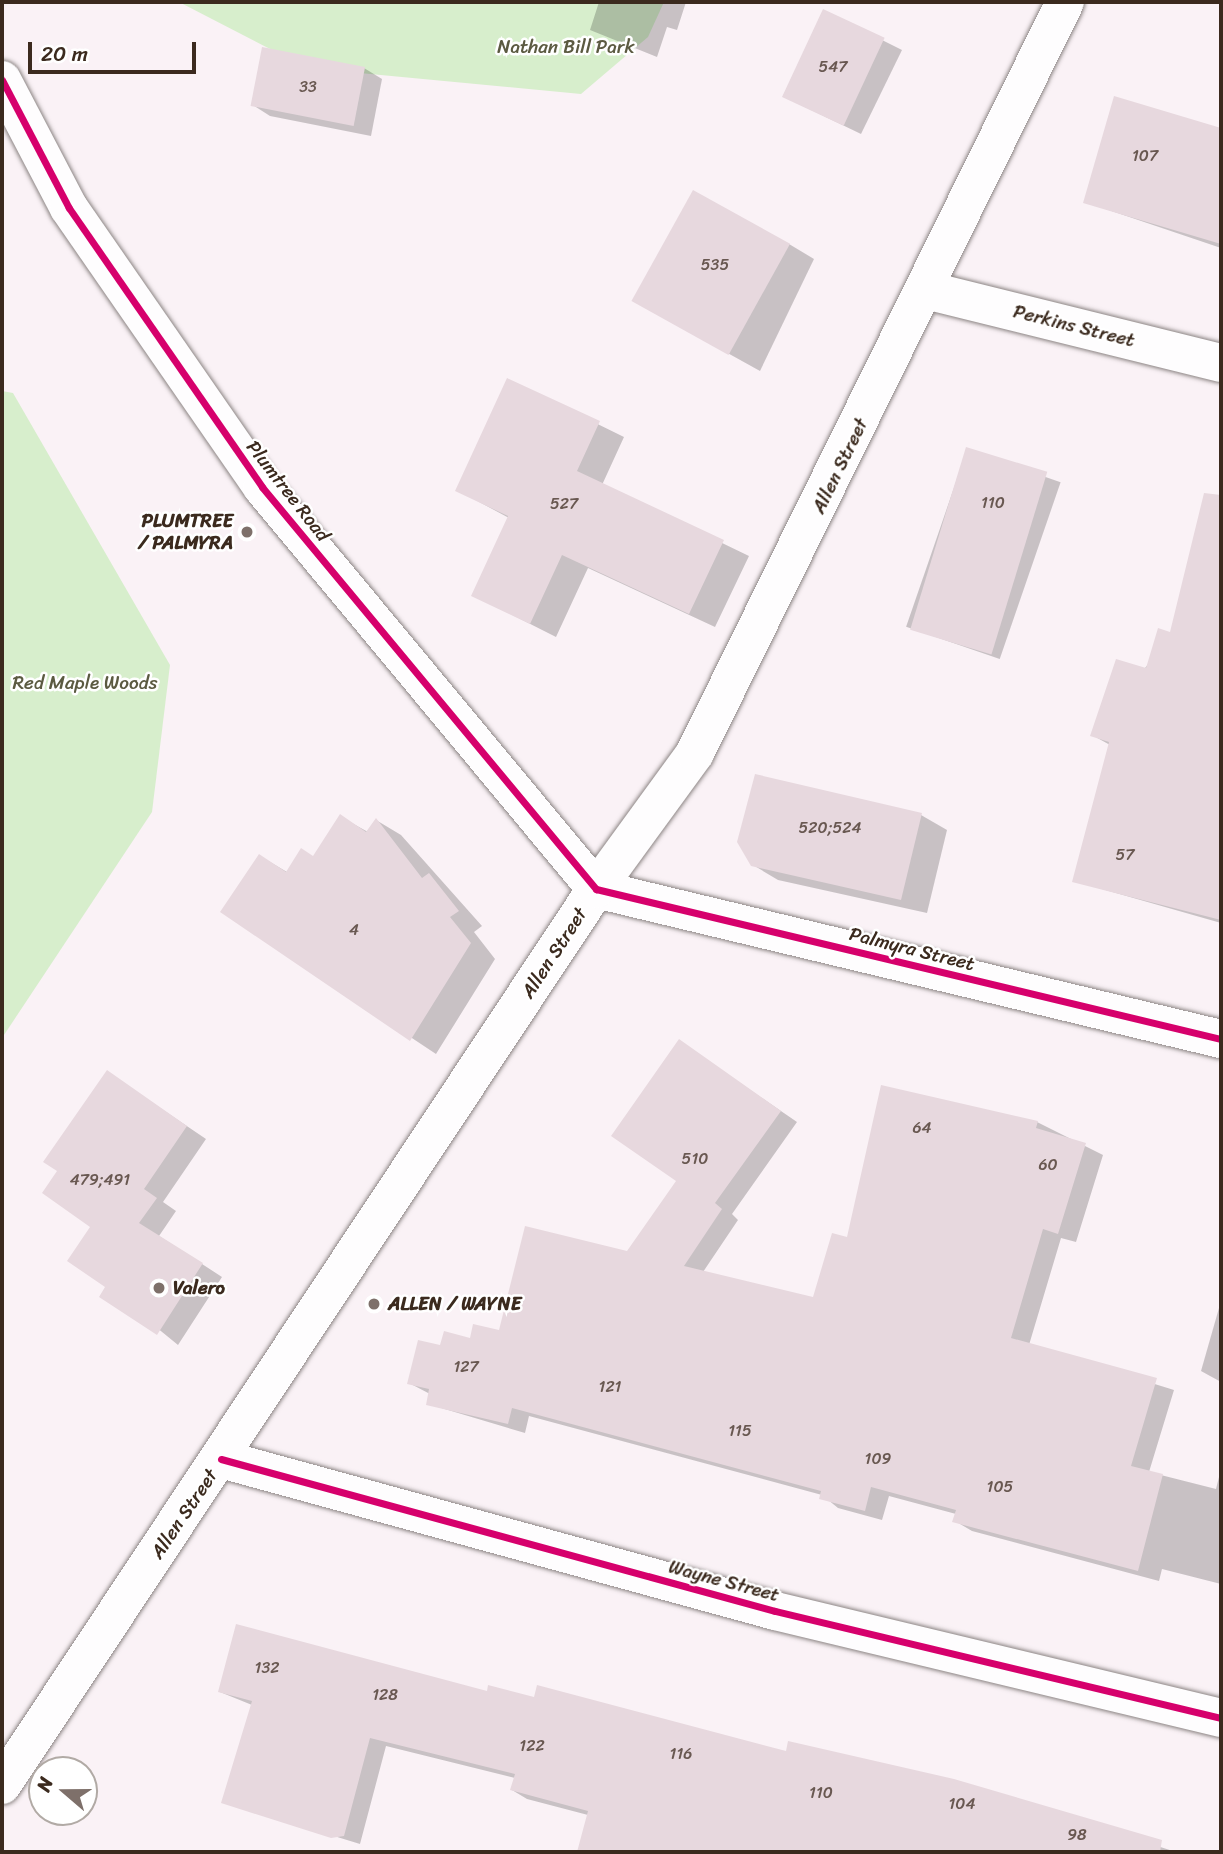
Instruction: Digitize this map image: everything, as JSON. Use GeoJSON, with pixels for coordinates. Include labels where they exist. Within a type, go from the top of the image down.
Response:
{"type":"FeatureCollection","features":[{"type":"Feature","properties":{"kind":"street","name":"Allen Street"},"geometry":{"type":"LineString","coordinates":[[2,1785],[221,1459],[596,889],[722,706],[1065,2]]}},
{"type":"Feature","properties":{"kind":"street","name":"Plumtree Road"},"geometry":{"type":"LineString","coordinates":[[2,80],[69,208],[262,487],[596,889]]}},
{"type":"Feature","properties":{"kind":"street","name":"Perkins Street"},"geometry":{"type":"LineString","coordinates":[[926,290],[1221,363]]}},
{"type":"Feature","properties":{"kind":"street","name":"Palmyra Street"},"geometry":{"type":"LineString","coordinates":[[596,889],[1221,1039]]}},
{"type":"Feature","properties":{"kind":"street","name":"Wayne Street"},"geometry":{"type":"LineString","coordinates":[[221,1459],[775,1611],[1221,1718]]}},
{"type":"Feature","properties":{"kind":"green space","name":"Nathan Bill Park"},"geometry":{"type":"Polygon","coordinates":[[[179,2],[664,2],[648,37],[581,94],[307,68],[179,2]]]}},
{"type":"Feature","properties":{"kind":"green space","name":"Red Maple Woods"},"geometry":{"type":"Polygon","coordinates":[[[2,391],[13,393],[170,665],[152,812],[2,1038],[2,391]]]}},
{"type":"Feature","properties":{"kind":"building"},"geometry":{"type":"Polygon","coordinates":[[[823,9],[885,38],[844,126],[782,97],[823,9]]]}},
{"type":"Feature","properties":{"kind":"building"},"geometry":{"type":"Polygon","coordinates":[[[262,47],[365,67],[354,126],[251,106],[262,47]]]}},
{"type":"Feature","properties":{"kind":"building"},"geometry":{"type":"Polygon","coordinates":[[[1114,96],[1221,128],[1221,244],[1083,203],[1114,96]]]}},
{"type":"Feature","properties":{"kind":"building"},"geometry":{"type":"Polygon","coordinates":[[[693,190],[790,244],[729,355],[631,301],[693,190]]]}},
{"type":"Feature","properties":{"kind":"building"},"geometry":{"type":"Polygon","coordinates":[[[507,378],[600,421],[577,471],[724,540],[689,614],[562,555],[530,624],[471,596],[508,516],[455,491],[507,378]]]}},
{"type":"Feature","properties":{"kind":"building"},"geometry":{"type":"Polygon","coordinates":[[[966,447],[1047,472],[991,655],[910,630],[966,447]]]}},
{"type":"Feature","properties":{"kind":"building"},"geometry":{"type":"Polygon","coordinates":[[[1204,493],[1221,495],[1221,920],[1072,882],[1109,742],[1090,736],[1116,659],[1146,668],[1158,628],[1170,632],[1204,493]]]}},
{"type":"Feature","properties":{"kind":"building"},"geometry":{"type":"Polygon","coordinates":[[[755,774],[922,813],[901,900],[751,866],[737,842],[755,774]]]}},
{"type":"Feature","properties":{"kind":"building"},"geometry":{"type":"Polygon","coordinates":[[[340,814],[366,832],[376,818],[422,878],[429,873],[459,911],[450,917],[471,943],[410,1041],[220,912],[259,854],[286,872],[301,848],[313,856],[340,814]]]}},
{"type":"Feature","properties":{"kind":"building"},"geometry":{"type":"Polygon","coordinates":[[[679,1039],[781,1111],[715,1203],[722,1209],[684,1266],[813,1297],[832,1233],[847,1237],[881,1085],[1038,1121],[1036,1128],[1086,1143],[1058,1234],[1043,1229],[1011,1338],[1157,1378],[1131,1466],[1163,1474],[1138,1571],[952,1522],[956,1510],[871,1487],[865,1511],[819,1499],[821,1491],[512,1408],[508,1424],[426,1405],[429,1389],[407,1384],[418,1340],[440,1345],[444,1331],[470,1338],[473,1324],[499,1330],[525,1226],[627,1251],[676,1181],[611,1136],[679,1039]]]}},
{"type":"Feature","properties":{"kind":"building"},"geometry":{"type":"Polygon","coordinates":[[[107,1070],[187,1126],[144,1189],[157,1198],[139,1223],[203,1263],[157,1335],[99,1297],[105,1287],[67,1261],[90,1227],[42,1193],[57,1171],[43,1162],[107,1070]]]}},
{"type":"Feature","properties":{"kind":"building"},"geometry":{"type":"Polygon","coordinates":[[[236,1624],[487,1691],[488,1685],[534,1697],[537,1685],[786,1751],[788,1741],[954,1779],[1162,1840],[1160,1852],[577,1852],[588,1811],[510,1790],[515,1774],[370,1738],[344,1836],[331,1838],[221,1803],[252,1701],[218,1692],[236,1624]]]}},
{"type":"Feature","properties":{"kind":"cycle path"},"geometry":{"type":"LineString","coordinates":[[2,80],[69,208],[262,487],[596,889],[1221,1039]]}},
{"type":"Feature","properties":{"kind":"cycle path"},"geometry":{"type":"LineString","coordinates":[[221,1459],[775,1611],[1221,1718]]}},
{"type":"Feature","properties":{"kind":"place","name":"PLUMTREE / PALMYRA"},"geometry":{"type":"Point","coordinates":[247,532]}},
{"type":"Feature","properties":{"kind":"place","name":"Valero"},"geometry":{"type":"Point","coordinates":[159,1288]}},
{"type":"Feature","properties":{"kind":"place","name":"ALLEN / WAYNE"},"geometry":{"type":"Point","coordinates":[374,1304]}}]}
